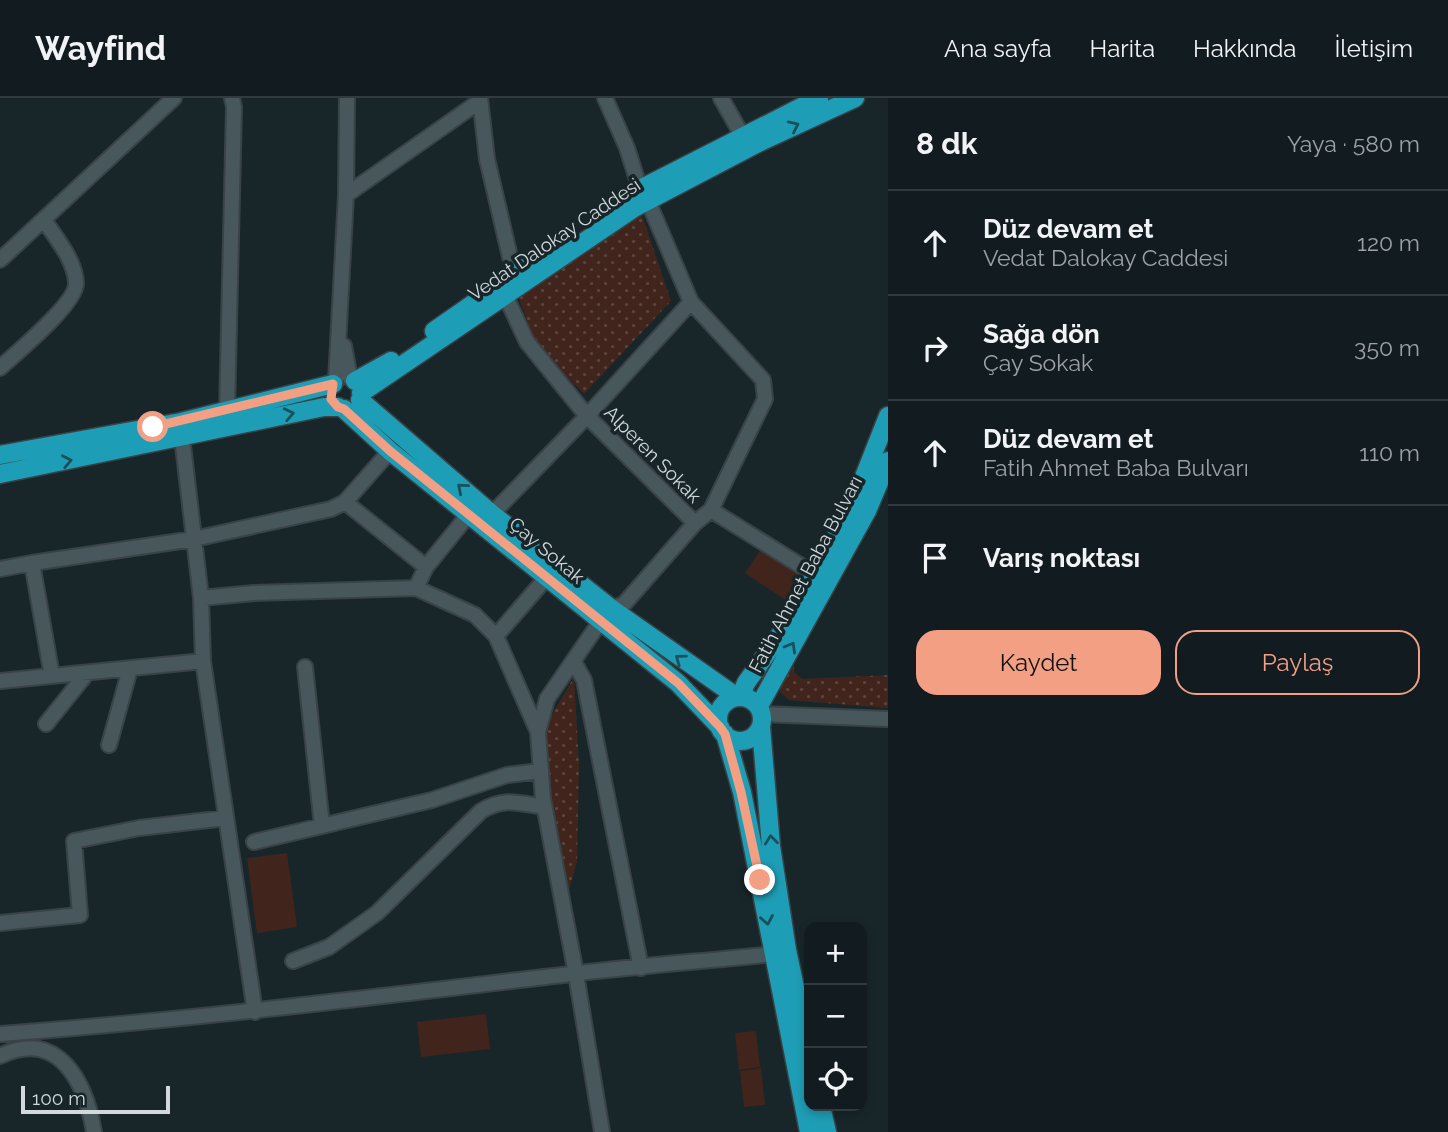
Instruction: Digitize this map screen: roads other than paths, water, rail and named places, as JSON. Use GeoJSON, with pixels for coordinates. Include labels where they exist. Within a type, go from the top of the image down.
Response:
{"type":"FeatureCollection","features":[{"type":"Feature","properties":{"kind":"main road","name":"Vedat Dalokay Caddesi"},"geometry":{"type":"LineString","coordinates":[[349,386],[388,363],[514,274],[743,135],[817,98]]}},
{"type":"Feature","properties":{"kind":"main road","name":"Vedat Dalokay Caddesi"},"geometry":{"type":"LineString","coordinates":[[0,456],[181,422],[349,386],[506,297],[644,195],[855,98]]}},
{"type":"Feature","properties":{"kind":"main road"},"geometry":{"type":"LineString","coordinates":[[0,474],[324,407],[341,408],[353,407],[349,386],[331,399],[341,408]]}},
{"type":"Feature","properties":{"kind":"main road","name":"Çay Sokak"},"geometry":{"type":"LineString","coordinates":[[349,386],[606,615],[678,683],[722,731]]}},
{"type":"Feature","properties":{"kind":"main road","name":"Çay Sokak"},"geometry":{"type":"LineString","coordinates":[[341,408],[390,451],[547,577],[738,697]]}},
{"type":"Feature","properties":{"kind":"main road","name":"Fatih Ahmet Baba Bulvarı"},"geometry":{"type":"LineString","coordinates":[[738,697],[780,635],[835,539],[858,492],[888,416]]}},
{"type":"Feature","properties":{"kind":"main road","name":"Fatih Ahmet Baba Bulvarı"},"geometry":{"type":"LineString","coordinates":[[760,716],[867,511],[888,461]]}},
{"type":"Feature","properties":{"kind":"main road"},"geometry":{"type":"LineString","coordinates":[[808,1048],[787,950],[771,846],[760,716],[747,698],[738,697],[730,699],[721,708],[719,721],[741,792],[809,1132]]}},
{"type":"Feature","properties":{"kind":"main road"},"geometry":{"type":"LineString","coordinates":[[722,731],[737,740],[751,738],[760,716]]}},
{"type":"Feature","properties":{"kind":"main road"},"geometry":{"type":"LineString","coordinates":[[822,1111],[827,1132]]}},
{"type":"Feature","properties":{"kind":"street"},"geometry":{"type":"LineString","coordinates":[[0,260],[174,98]]}},
{"type":"Feature","properties":{"kind":"street"},"geometry":{"type":"LineString","coordinates":[[227,411],[234,107],[232,98]]}},
{"type":"Feature","properties":{"kind":"street"},"geometry":{"type":"LineString","coordinates":[[347,98],[340,331],[349,386]]}},
{"type":"Feature","properties":{"kind":"street"},"geometry":{"type":"LineString","coordinates":[[605,98],[691,303],[763,380],[765,399],[711,510]]}},
{"type":"Feature","properties":{"kind":"street"},"geometry":{"type":"LineString","coordinates":[[721,98],[743,135]]}},
{"type":"Feature","properties":{"kind":"street"},"geometry":{"type":"LineString","coordinates":[[346,195],[480,100],[487,159],[514,274]]}},
{"type":"Feature","properties":{"kind":"street"},"geometry":{"type":"LineString","coordinates":[[0,368],[65,307],[76,288],[74,272],[60,243],[44,220]]}},
{"type":"Feature","properties":{"kind":"street","name":"Alperen Sokak"},"geometry":{"type":"LineString","coordinates":[[506,297],[527,342],[587,416],[695,523],[711,510],[814,574]]}},
{"type":"Feature","properties":{"kind":"street"},"geometry":{"type":"LineString","coordinates":[[492,514],[691,303]]}},
{"type":"Feature","properties":{"kind":"street"},"geometry":{"type":"LineString","coordinates":[[182,437],[201,598],[203,661],[256,1012]]}},
{"type":"Feature","properties":{"kind":"street"},"geometry":{"type":"LineString","coordinates":[[0,569],[194,539],[331,509],[345,502],[390,451]]}},
{"type":"Feature","properties":{"kind":"street"},"geometry":{"type":"LineString","coordinates":[[345,502],[426,567]]}},
{"type":"Feature","properties":{"kind":"street"},"geometry":{"type":"LineString","coordinates":[[416,588],[426,567],[469,514]]}},
{"type":"Feature","properties":{"kind":"street"},"geometry":{"type":"LineString","coordinates":[[602,1132],[576,974],[544,807],[538,732],[547,699],[606,615],[624,604],[695,523]]}},
{"type":"Feature","properties":{"kind":"street"},"geometry":{"type":"LineString","coordinates":[[32,563],[52,676]]}},
{"type":"Feature","properties":{"kind":"street"},"geometry":{"type":"LineString","coordinates":[[496,636],[547,577]]}},
{"type":"Feature","properties":{"kind":"street"},"geometry":{"type":"LineString","coordinates":[[201,598],[416,588],[475,615],[496,636],[538,732]]}},
{"type":"Feature","properties":{"kind":"street"},"geometry":{"type":"LineString","coordinates":[[0,681],[203,661]]}},
{"type":"Feature","properties":{"kind":"street"},"geometry":{"type":"LineString","coordinates":[[574,662],[584,680],[641,968]]}},
{"type":"Feature","properties":{"kind":"street"},"geometry":{"type":"LineString","coordinates":[[305,667],[322,826]]}},
{"type":"Feature","properties":{"kind":"street"},"geometry":{"type":"LineString","coordinates":[[109,745],[130,668]]}},
{"type":"Feature","properties":{"kind":"street"},"geometry":{"type":"LineString","coordinates":[[46,724],[86,673]]}},
{"type":"Feature","properties":{"kind":"street"},"geometry":{"type":"LineString","coordinates":[[525,702],[547,699]]}},
{"type":"Feature","properties":{"kind":"street"},"geometry":{"type":"LineString","coordinates":[[760,716],[888,719]]}},
{"type":"Feature","properties":{"kind":"street"},"geometry":{"type":"LineString","coordinates":[[254,842],[432,800],[507,775],[540,771]]}},
{"type":"Feature","properties":{"kind":"street"},"geometry":{"type":"LineString","coordinates":[[293,961],[329,947],[376,913],[481,811],[506,801],[544,807]]}},
{"type":"Feature","properties":{"kind":"street"},"geometry":{"type":"LineString","coordinates":[[0,923],[80,915],[74,841],[139,828],[226,818]]}},
{"type":"Feature","properties":{"kind":"street"},"geometry":{"type":"LineString","coordinates":[[0,1034],[256,1012],[773,954]]}},
{"type":"Feature","properties":{"kind":"street"},"geometry":{"type":"LineString","coordinates":[[0,1056],[11,1051],[32,1049],[53,1055],[70,1068],[87,1102],[94,1132]]}}]}
